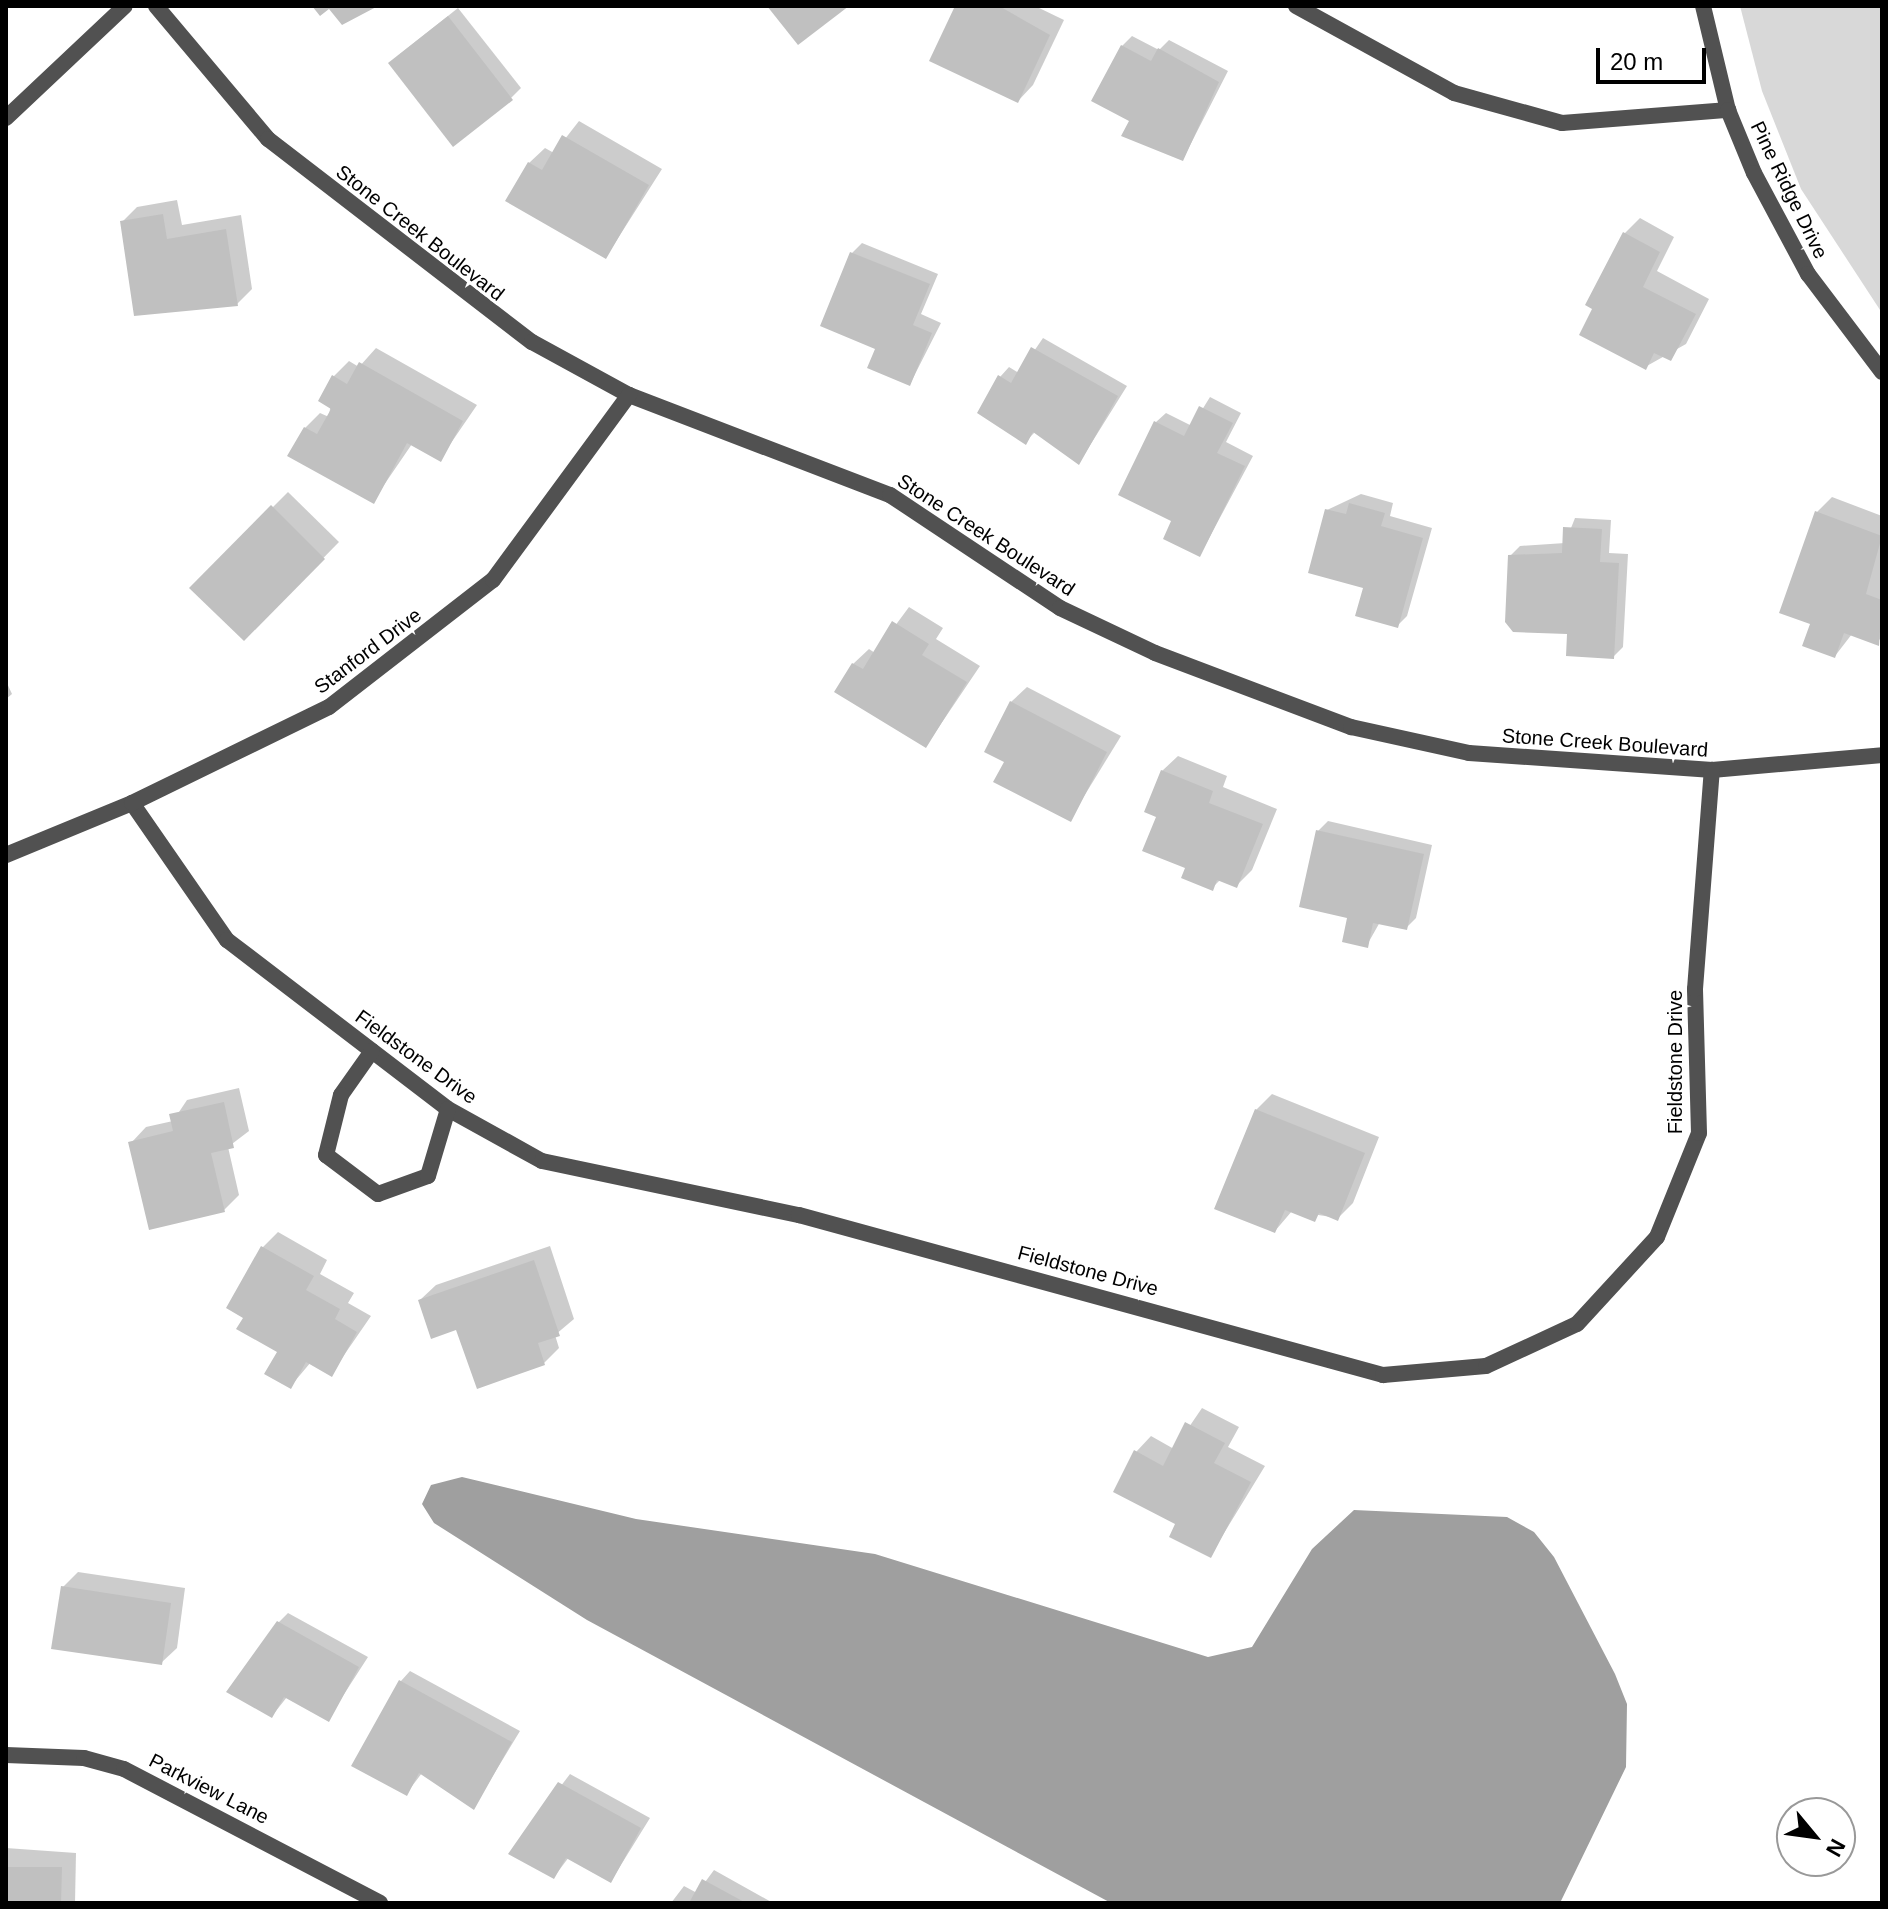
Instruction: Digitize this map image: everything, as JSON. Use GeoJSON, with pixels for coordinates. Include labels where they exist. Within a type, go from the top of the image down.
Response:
{"type":"FeatureCollection","features":[{"type":"Feature","properties":{"kind":"street"},"geometry":{"type":"LineString","coordinates":[[6,118],[125,6]]}},
{"type":"Feature","properties":{"kind":"street","name":"Stone Creek Boulevard"},"geometry":{"type":"LineString","coordinates":[[156,6],[268,139],[433,273],[532,342],[629,395],[843,472],[932,521],[1060,608],[1231,685],[1351,727],[1529,760],[1712,770],[1882,755]]}},
{"type":"Feature","properties":{"kind":"street"},"geometry":{"type":"LineString","coordinates":[[1296,6],[1454,93],[1562,123],[1728,110]]}},
{"type":"Feature","properties":{"kind":"street","name":"Pine Ridge Drive"},"geometry":{"type":"LineString","coordinates":[[1703,6],[1728,110],[1808,274],[1882,372]]}},
{"type":"Feature","properties":{"kind":"street","name":"Stanford Drive"},"geometry":{"type":"LineString","coordinates":[[6,855],[132,803],[329,707],[493,580],[629,395]]}},
{"type":"Feature","properties":{"kind":"street","name":"Fieldstone Drive"},"geometry":{"type":"LineString","coordinates":[[132,803],[227,940],[448,1109],[542,1161],[799,1215],[1383,1375],[1486,1366],[1577,1324],[1657,1237],[1699,1133],[1695,989],[1712,770]]}},
{"type":"Feature","properties":{"kind":"street"},"geometry":{"type":"LineString","coordinates":[[372,1051],[341,1095],[326,1155],[378,1194],[428,1176],[448,1109]]}},
{"type":"Feature","properties":{"kind":"street","name":"Parkview Lane"},"geometry":{"type":"LineString","coordinates":[[6,1755],[84,1758],[124,1769],[380,1903]]}},
{"type":"Feature","properties":{"kind":"shaded area"},"geometry":{"type":"Polygon","coordinates":[[[1740,6],[1882,6],[1882,313],[1801,189],[1762,91],[1740,6]]]}},
{"type":"Feature","properties":{"kind":"shaded area"},"geometry":{"type":"Polygon","coordinates":[[[462,1477],[636,1519],[875,1554],[1208,1657],[1252,1647],[1312,1549],[1354,1510],[1507,1517],[1534,1532],[1554,1557],[1615,1674],[1627,1704],[1626,1767],[1560,1903],[1111,1903],[587,1620],[434,1523],[422,1504],[431,1485],[462,1477]]]}},
{"type":"Feature","properties":{"kind":"building"},"geometry":{"type":"Polygon","coordinates":[[[312,6],[378,6],[342,25],[329,9],[320,16],[312,6]]]}},
{"type":"Feature","properties":{"kind":"building"},"geometry":{"type":"Polygon","coordinates":[[[767,6],[849,6],[798,45],[767,6]]]}},
{"type":"Feature","properties":{"kind":"building"},"geometry":{"type":"Polygon","coordinates":[[[955,6],[999,6],[1050,35],[1018,103],[929,61],[955,6]]]}},
{"type":"Feature","properties":{"kind":"building"},"geometry":{"type":"Polygon","coordinates":[[[448,16],[513,100],[453,147],[388,63],[448,16]]]}},
{"type":"Feature","properties":{"kind":"building"},"geometry":{"type":"Polygon","coordinates":[[[1121,45],[1151,61],[1158,48],[1219,82],[1183,161],[1121,136],[1129,121],[1091,101],[1121,45]]]}},
{"type":"Feature","properties":{"kind":"building"},"geometry":{"type":"Polygon","coordinates":[[[562,135],[649,185],[606,259],[505,201],[528,162],[542,170],[562,135]]]}},
{"type":"Feature","properties":{"kind":"building"},"geometry":{"type":"Polygon","coordinates":[[[163,214],[167,239],[226,229],[238,306],[134,316],[120,221],[163,214]]]}},
{"type":"Feature","properties":{"kind":"building"},"geometry":{"type":"Polygon","coordinates":[[[1623,232],[1660,252],[1643,287],[1696,314],[1671,361],[1654,353],[1646,370],[1579,335],[1592,309],[1585,305],[1623,232]]]}},
{"type":"Feature","properties":{"kind":"building"},"geometry":{"type":"Polygon","coordinates":[[[850,252],[930,284],[913,325],[932,333],[910,386],[867,368],[875,349],[820,326],[850,252]]]}},
{"type":"Feature","properties":{"kind":"building"},"geometry":{"type":"Polygon","coordinates":[[[1031,347],[1118,396],[1079,465],[1033,432],[1026,445],[977,413],[998,375],[1011,383],[1031,347]]]}},
{"type":"Feature","properties":{"kind":"building"},"geometry":{"type":"Polygon","coordinates":[[[359,362],[463,421],[441,462],[407,443],[374,504],[287,456],[304,427],[317,434],[331,409],[318,401],[332,375],[347,384],[359,362]]]}},
{"type":"Feature","properties":{"kind":"building"},"geometry":{"type":"Polygon","coordinates":[[[1199,406],[1233,423],[1217,453],[1245,466],[1200,557],[1163,539],[1171,521],[1118,495],[1154,421],[1184,436],[1199,406]]]}},
{"type":"Feature","properties":{"kind":"building"},"geometry":{"type":"Polygon","coordinates":[[[1349,503],[1385,513],[1381,526],[1423,538],[1398,628],[1355,616],[1363,588],[1308,573],[1325,509],[1346,514],[1349,503]]]}},
{"type":"Feature","properties":{"kind":"building"},"geometry":{"type":"Polygon","coordinates":[[[271,505],[325,559],[244,641],[189,588],[271,505]]]}},
{"type":"Feature","properties":{"kind":"building"},"geometry":{"type":"Polygon","coordinates":[[[1815,511],[1882,536],[1866,594],[1882,600],[1879,646],[1844,633],[1835,658],[1802,646],[1810,624],[1779,613],[1815,511]]]}},
{"type":"Feature","properties":{"kind":"building"},"geometry":{"type":"Polygon","coordinates":[[[1563,527],[1602,529],[1600,562],[1619,563],[1614,659],[1566,656],[1567,634],[1513,632],[1505,622],[1508,555],[1562,553],[1563,527]]]}},
{"type":"Feature","properties":{"kind":"building"},"geometry":{"type":"Polygon","coordinates":[[[892,621],[929,644],[922,655],[967,682],[926,748],[834,692],[852,663],[863,669],[892,621]]]}},
{"type":"Feature","properties":{"kind":"building"},"geometry":{"type":"Polygon","coordinates":[[[1010,701],[1107,752],[1071,822],[993,782],[1004,762],[984,752],[1010,701]]]}},
{"type":"Feature","properties":{"kind":"building"},"geometry":{"type":"Polygon","coordinates":[[[1161,770],[1213,791],[1209,803],[1263,824],[1237,888],[1217,880],[1213,891],[1181,878],[1185,868],[1142,851],[1156,817],[1144,812],[1161,770]]]}},
{"type":"Feature","properties":{"kind":"building"},"geometry":{"type":"Polygon","coordinates":[[[1316,830],[1424,854],[1407,930],[1373,923],[1368,948],[1342,942],[1347,918],[1299,907],[1316,830]]]}},
{"type":"Feature","properties":{"kind":"building"},"geometry":{"type":"Polygon","coordinates":[[[224,1102],[234,1148],[211,1153],[225,1212],[149,1230],[128,1142],[173,1131],[169,1114],[224,1102]]]}},
{"type":"Feature","properties":{"kind":"building"},"geometry":{"type":"Polygon","coordinates":[[[1255,1109],[1365,1153],[1338,1221],[1319,1213],[1315,1222],[1285,1210],[1275,1233],[1214,1209],[1255,1109]]]}},
{"type":"Feature","properties":{"kind":"building"},"geometry":{"type":"Polygon","coordinates":[[[261,1246],[314,1276],[306,1290],[340,1309],[335,1319],[357,1332],[332,1377],[306,1362],[291,1389],[264,1374],[277,1352],[236,1329],[243,1318],[226,1308],[261,1246]]]}},
{"type":"Feature","properties":{"kind":"building"},"geometry":{"type":"Polygon","coordinates":[[[534,1260],[560,1336],[538,1343],[545,1365],[477,1389],[456,1330],[431,1339],[418,1300],[534,1260]]]}},
{"type":"Feature","properties":{"kind":"building"},"geometry":{"type":"Polygon","coordinates":[[[1185,1422],[1225,1443],[1214,1463],[1251,1482],[1211,1558],[1169,1537],[1175,1524],[1113,1492],[1134,1450],[1163,1466],[1185,1422]]]}},
{"type":"Feature","properties":{"kind":"building"},"geometry":{"type":"Polygon","coordinates":[[[61,1586],[171,1603],[162,1665],[51,1649],[61,1586]]]}},
{"type":"Feature","properties":{"kind":"building"},"geometry":{"type":"Polygon","coordinates":[[[277,1621],[359,1667],[329,1722],[284,1697],[272,1718],[226,1692],[277,1621]]]}},
{"type":"Feature","properties":{"kind":"building"},"geometry":{"type":"Polygon","coordinates":[[[399,1680],[512,1742],[474,1810],[419,1773],[407,1796],[351,1766],[399,1680]]]}},
{"type":"Feature","properties":{"kind":"building"},"geometry":{"type":"Polygon","coordinates":[[[558,1782],[641,1828],[611,1883],[566,1858],[554,1879],[508,1854],[558,1782]]]}},
{"type":"Feature","properties":{"kind":"building"},"geometry":{"type":"Polygon","coordinates":[[[6,1867],[62,1867],[61,1903],[6,1903],[6,1867]]]}},
{"type":"Feature","properties":{"kind":"building"},"geometry":{"type":"Polygon","coordinates":[[[702,1879],[746,1903],[689,1903],[702,1879]]]}}]}
